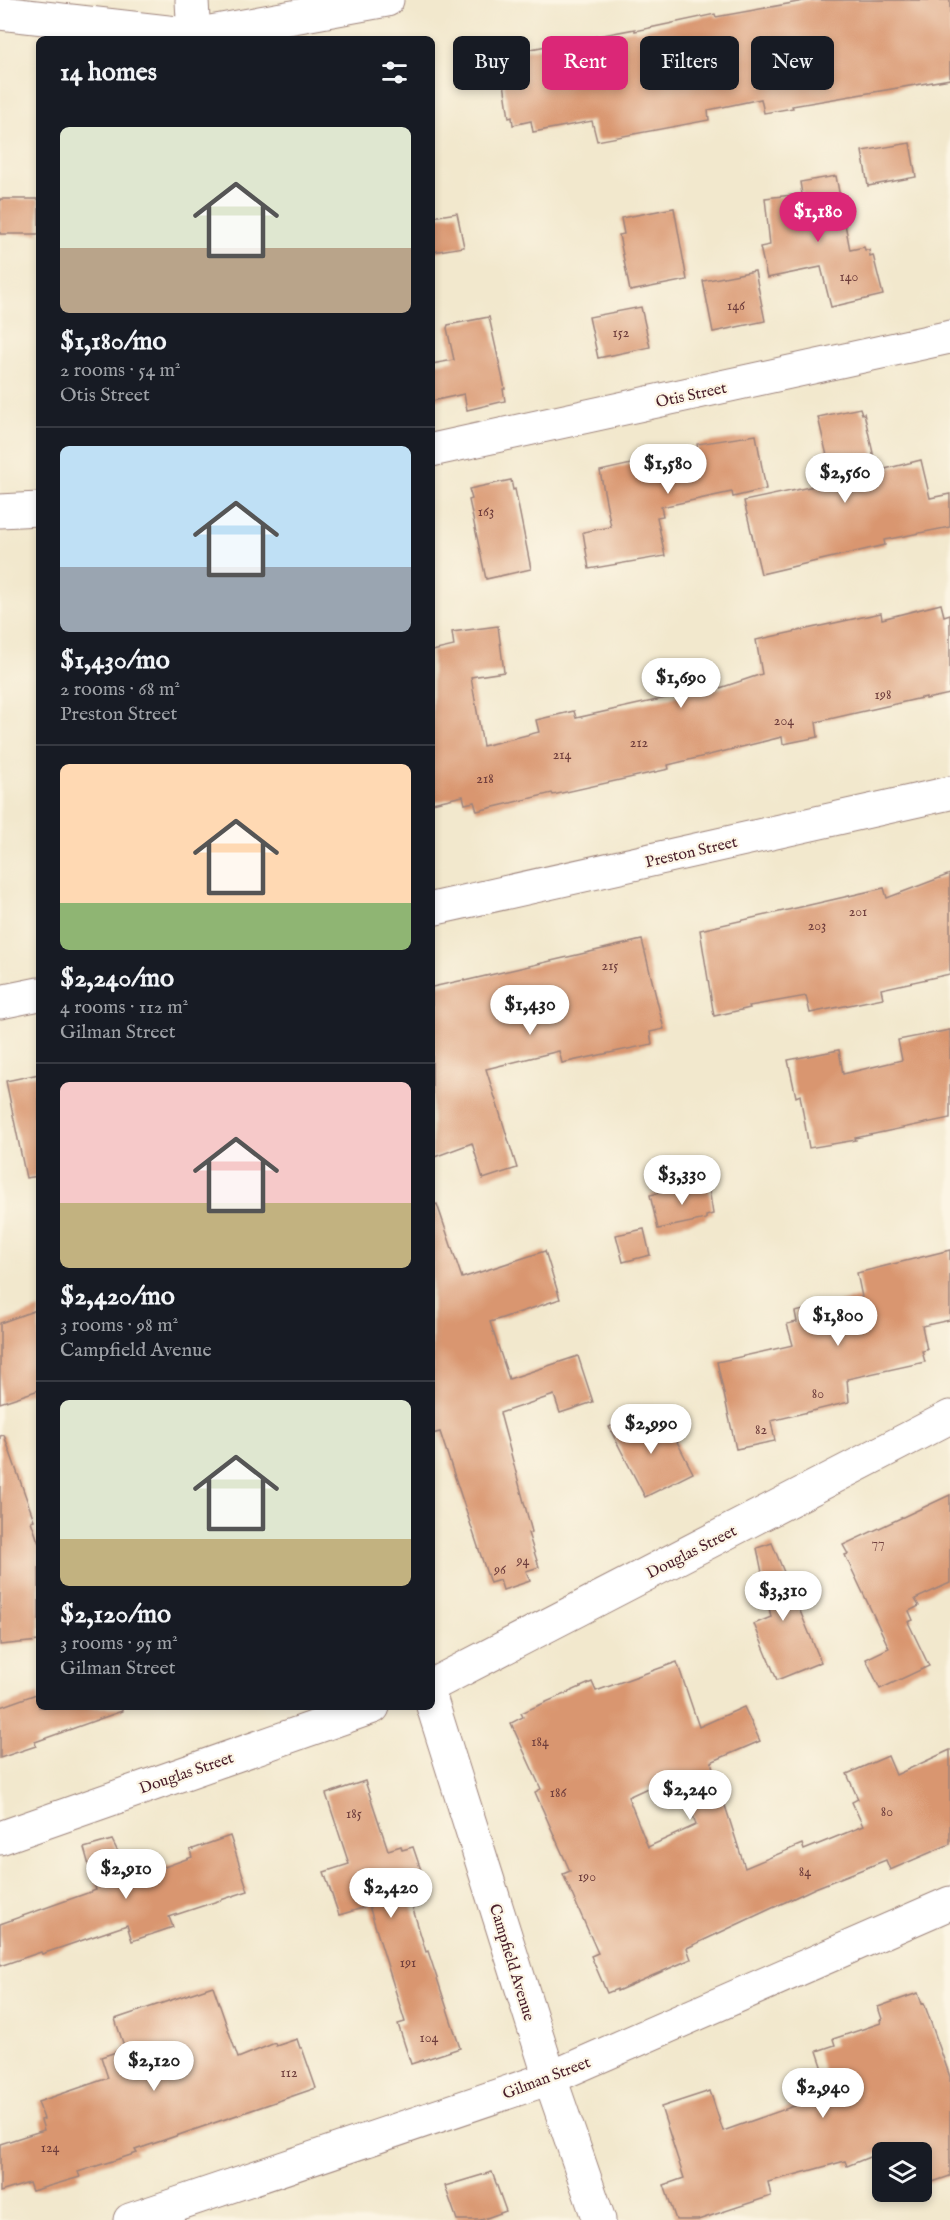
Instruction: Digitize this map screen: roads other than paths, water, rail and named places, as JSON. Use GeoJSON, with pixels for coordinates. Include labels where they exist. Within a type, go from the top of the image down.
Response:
{"type":"FeatureCollection","features":[{"type":"Feature","properties":{"kind":"street"},"geometry":{"type":"LineString","coordinates":[[192,0],[194,36]]}},
{"type":"Feature","properties":{"kind":"street"},"geometry":{"type":"LineString","coordinates":[[199,36],[387,0]]}},
{"type":"Feature","properties":{"kind":"street"},"geometry":{"type":"LineString","coordinates":[[0,13],[186,36]]}},
{"type":"Feature","properties":{"kind":"street","name":"Otis Street"},"geometry":{"type":"LineString","coordinates":[[435,449],[950,337]]}},
{"type":"Feature","properties":{"kind":"street"},"geometry":{"type":"LineString","coordinates":[[0,511],[36,509]]}},
{"type":"Feature","properties":{"kind":"street","name":"Preston Street"},"geometry":{"type":"LineString","coordinates":[[435,908],[950,793]]}},
{"type":"Feature","properties":{"kind":"street"},"geometry":{"type":"LineString","coordinates":[[0,1002],[36,995]]}},
{"type":"Feature","properties":{"kind":"street","name":"Douglas Street"},"geometry":{"type":"LineString","coordinates":[[435,1684],[950,1417]]}},
{"type":"Feature","properties":{"kind":"street","name":"Douglas Street"},"geometry":{"type":"LineString","coordinates":[[0,1838],[364,1710]]}},
{"type":"Feature","properties":{"kind":"street","name":"Campfield Avenue"},"geometry":{"type":"LineString","coordinates":[[434,1710],[550,2078],[599,2220]]}},
{"type":"Feature","properties":{"kind":"street","name":"Gilman Street"},"geometry":{"type":"LineString","coordinates":[[130,2220],[550,2078],[950,1904]]}}]}
